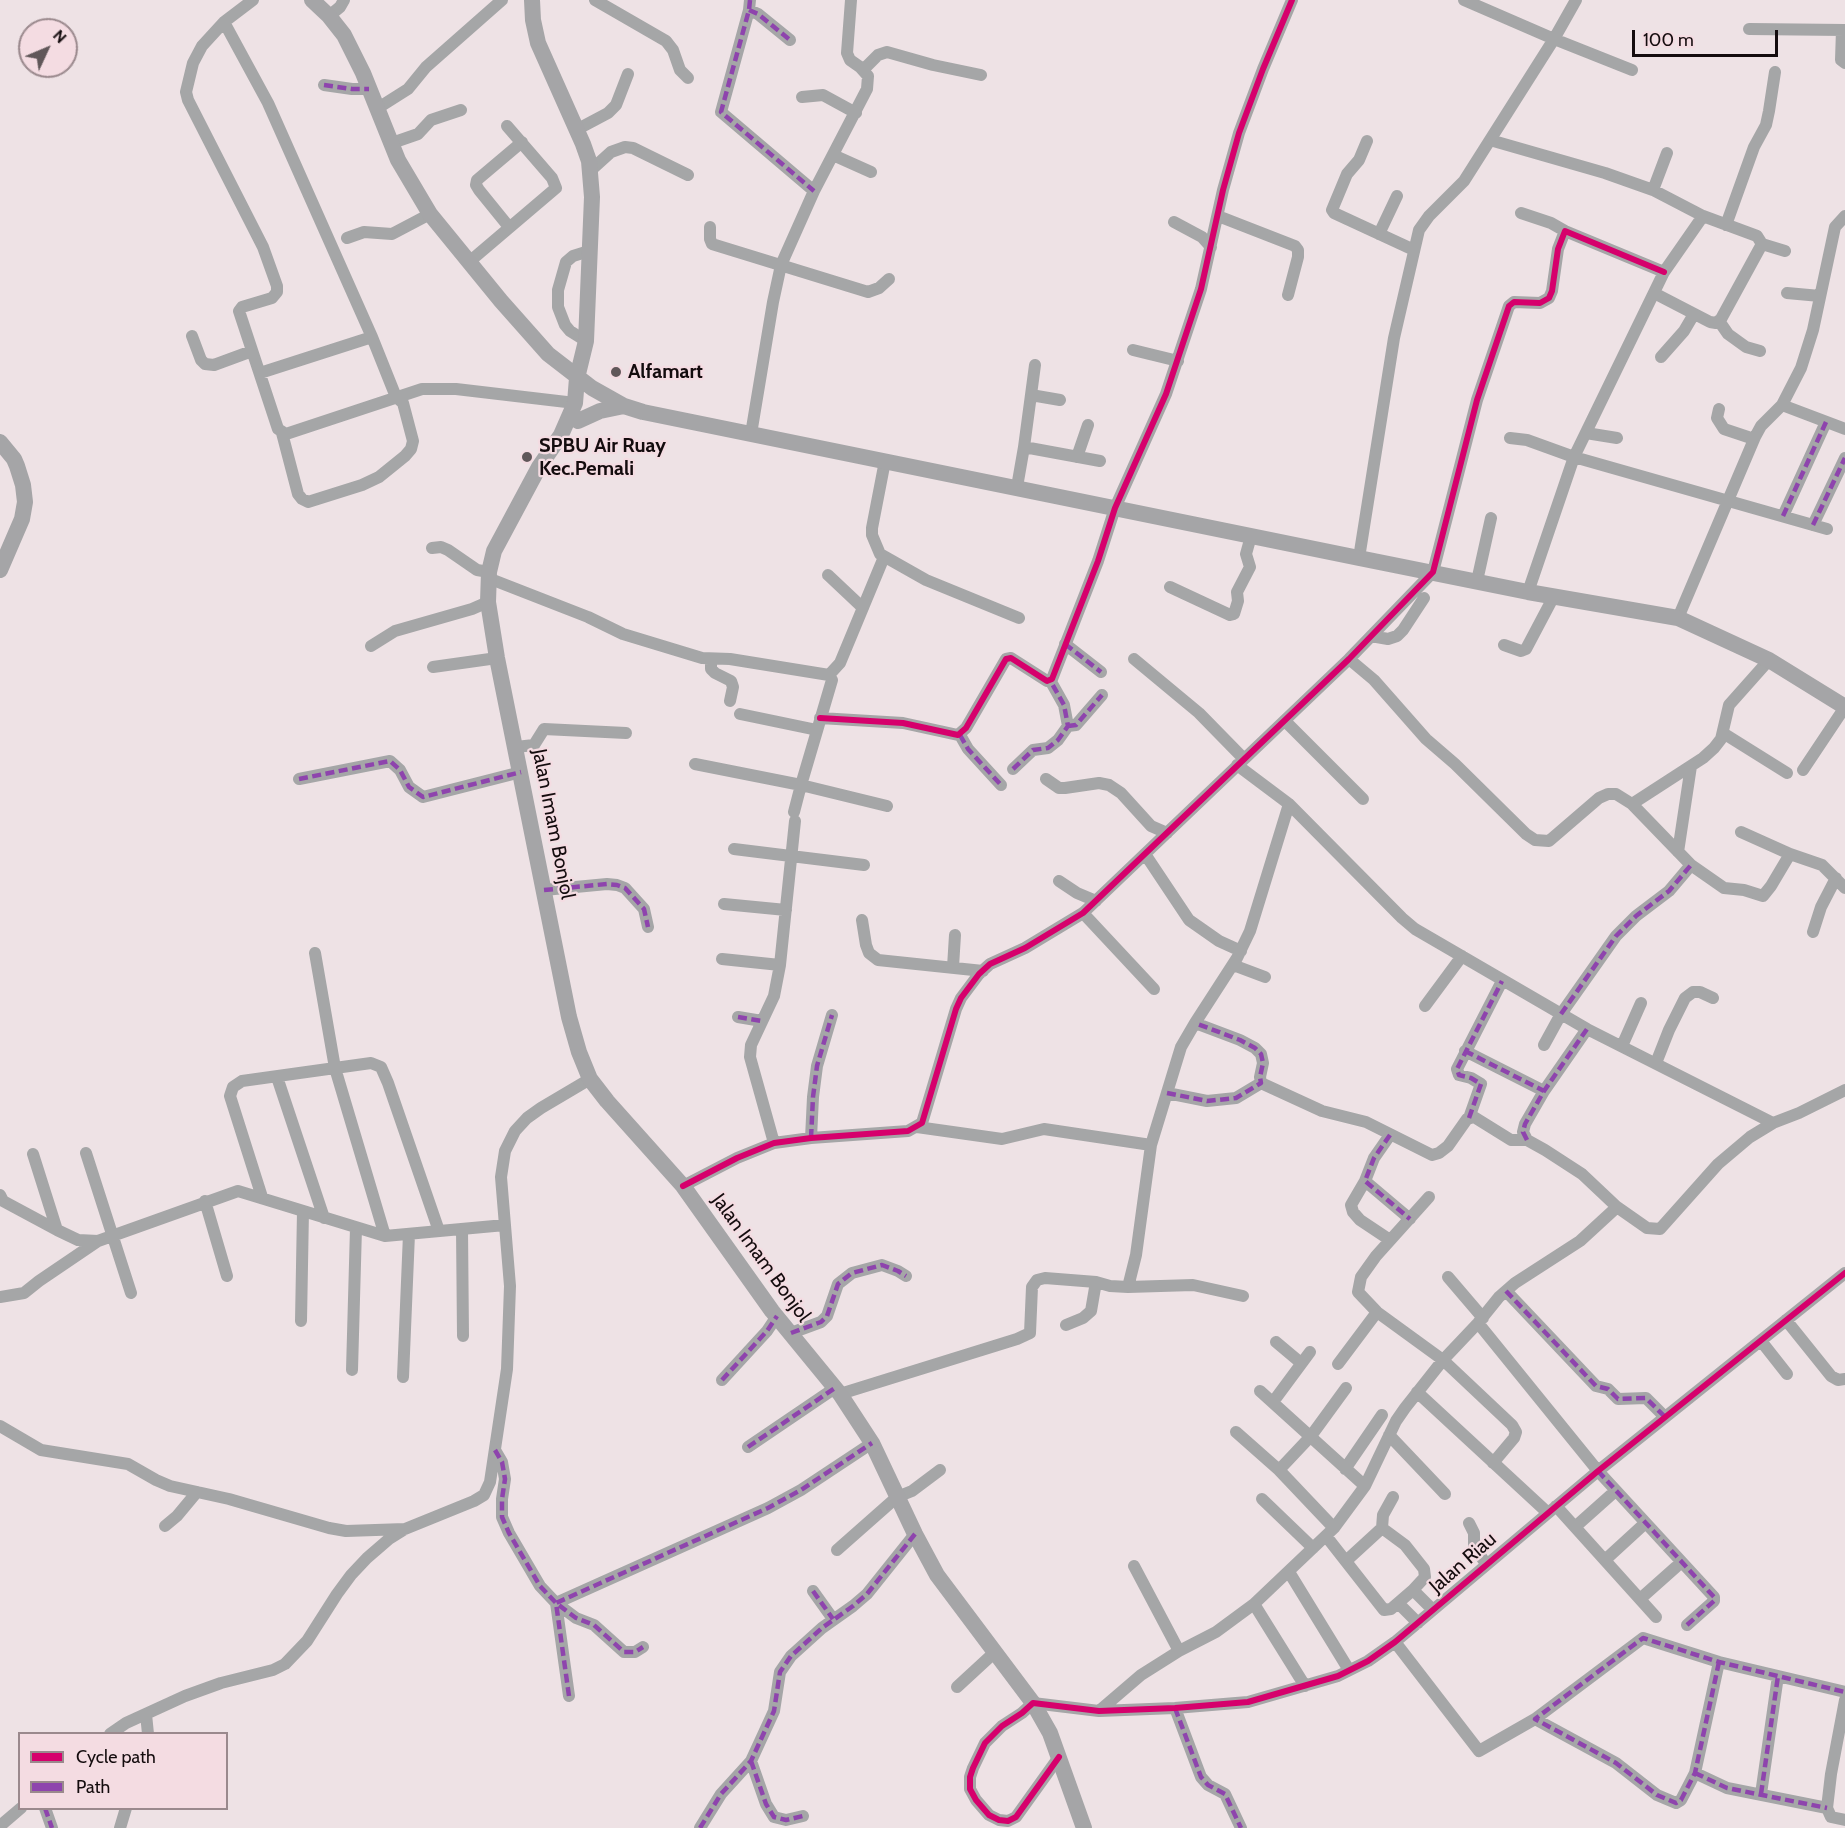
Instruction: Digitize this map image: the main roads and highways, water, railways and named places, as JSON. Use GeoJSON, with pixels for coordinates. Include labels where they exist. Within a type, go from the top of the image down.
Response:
{"type":"FeatureCollection","features":[{"type":"Feature","properties":{"kind":"main road"},"geometry":{"type":"LineString","coordinates":[[312,0],[344,35],[405,174],[430,214],[534,339],[577,378],[624,406],[751,434],[1528,592],[1678,618],[1769,660],[1845,707]]}},
{"type":"Feature","properties":{"kind":"main road"},"geometry":{"type":"LineString","coordinates":[[532,0],[538,43],[586,151],[590,171],[592,197],[586,343],[592,388]]}},
{"type":"Feature","properties":{"kind":"main road","name":"Jalan Imam Bonjol"},"geometry":{"type":"LineString","coordinates":[[586,343],[577,378],[575,403],[561,435],[554,443],[494,551],[489,575],[488,602],[569,1017],[579,1052],[590,1079],[683,1186],[777,1316],[837,1391],[872,1443],[937,1575],[1033,1703],[1050,1733],[1084,1828]]}},
{"type":"Feature","properties":{"kind":"main road","name":"Jalan Imam Bonjol"},"geometry":{"type":"LineString","coordinates":[[554,443],[570,432],[578,422],[592,388]]}},
{"type":"Feature","properties":{"kind":"main road"},"geometry":{"type":"LineString","coordinates":[[578,422],[600,411],[624,406]]}},
{"type":"Feature","properties":{"kind":"main road"},"geometry":{"type":"LineString","coordinates":[[0,442],[14,459],[25,494],[22,519],[0,570]]}},
{"type":"Feature","properties":{"kind":"place","name":"Alfamart"},"geometry":{"type":"Point","coordinates":[616,372]}},
{"type":"Feature","properties":{"kind":"place","name":"SPBU Air Ruay Kec.Pemali"},"geometry":{"type":"Point","coordinates":[527,457]}}]}
